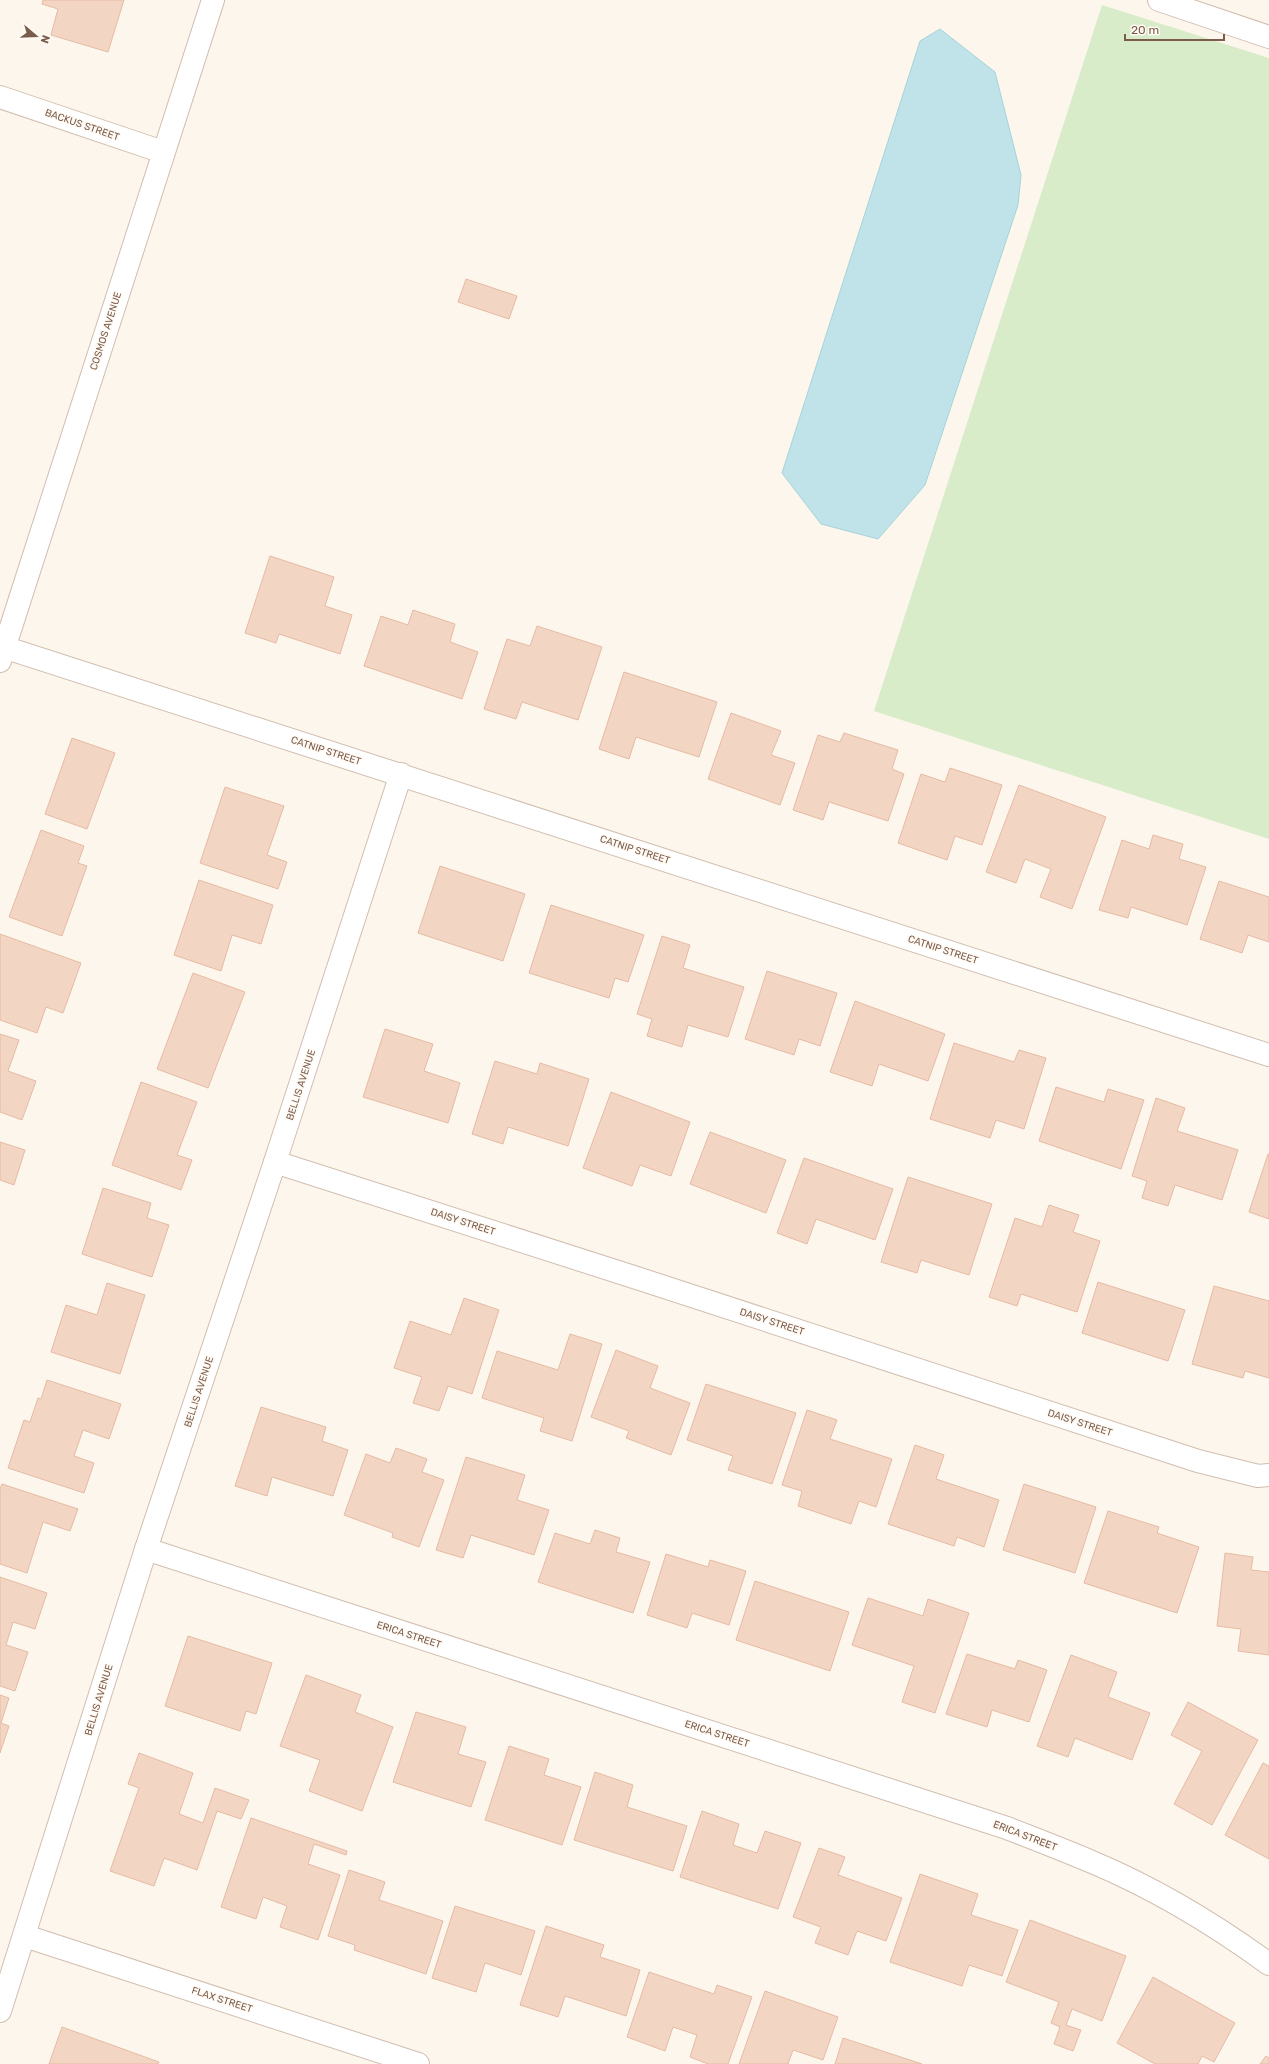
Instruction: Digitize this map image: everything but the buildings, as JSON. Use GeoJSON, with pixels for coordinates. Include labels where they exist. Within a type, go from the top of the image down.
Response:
{"type":"FeatureCollection","features":[{"type":"Feature","properties":{"kind":"street","name":"COSMOS AVENUE"},"geometry":{"type":"LineString","coordinates":[[2,652],[213,0]]}},
{"type":"Feature","properties":{"kind":"street"},"geometry":{"type":"LineString","coordinates":[[1159,0],[1269,37]]}},
{"type":"Feature","properties":{"kind":"street","name":"BACKUS STREET"},"geometry":{"type":"LineString","coordinates":[[0,97],[163,152]]}},
{"type":"Feature","properties":{"kind":"street","name":"CATNIP STREET"},"geometry":{"type":"LineString","coordinates":[[2,652],[401,774],[1269,1055]]}},
{"type":"Feature","properties":{"kind":"street","name":"BELLIS AVENUE"},"geometry":{"type":"LineString","coordinates":[[0,2011],[25,1936],[146,1549],[275,1162],[401,774]]}},
{"type":"Feature","properties":{"kind":"street","name":"DAISY STREET"},"geometry":{"type":"LineString","coordinates":[[275,1162],[1198,1461],[1258,1476],[1269,1475]]}},
{"type":"Feature","properties":{"kind":"street","name":"ERICA STREET"},"geometry":{"type":"LineString","coordinates":[[146,1549],[1007,1828],[1093,1862],[1149,1889],[1198,1916],[1269,1964]]}},
{"type":"Feature","properties":{"kind":"street","name":"FLAX STREET"},"geometry":{"type":"LineString","coordinates":[[25,1936],[418,2064]]}},
{"type":"Feature","properties":{"kind":"green space"},"geometry":{"type":"Polygon","coordinates":[[[1102,5],[1269,58],[1269,839],[874,711],[1102,5]]]}},
{"type":"Feature","properties":{"kind":"water"},"geometry":{"type":"Polygon","coordinates":[[[940,29],[995,72],[1021,175],[1018,205],[925,485],[878,539],[821,524],[782,473],[920,41],[940,29]]]}}]}
